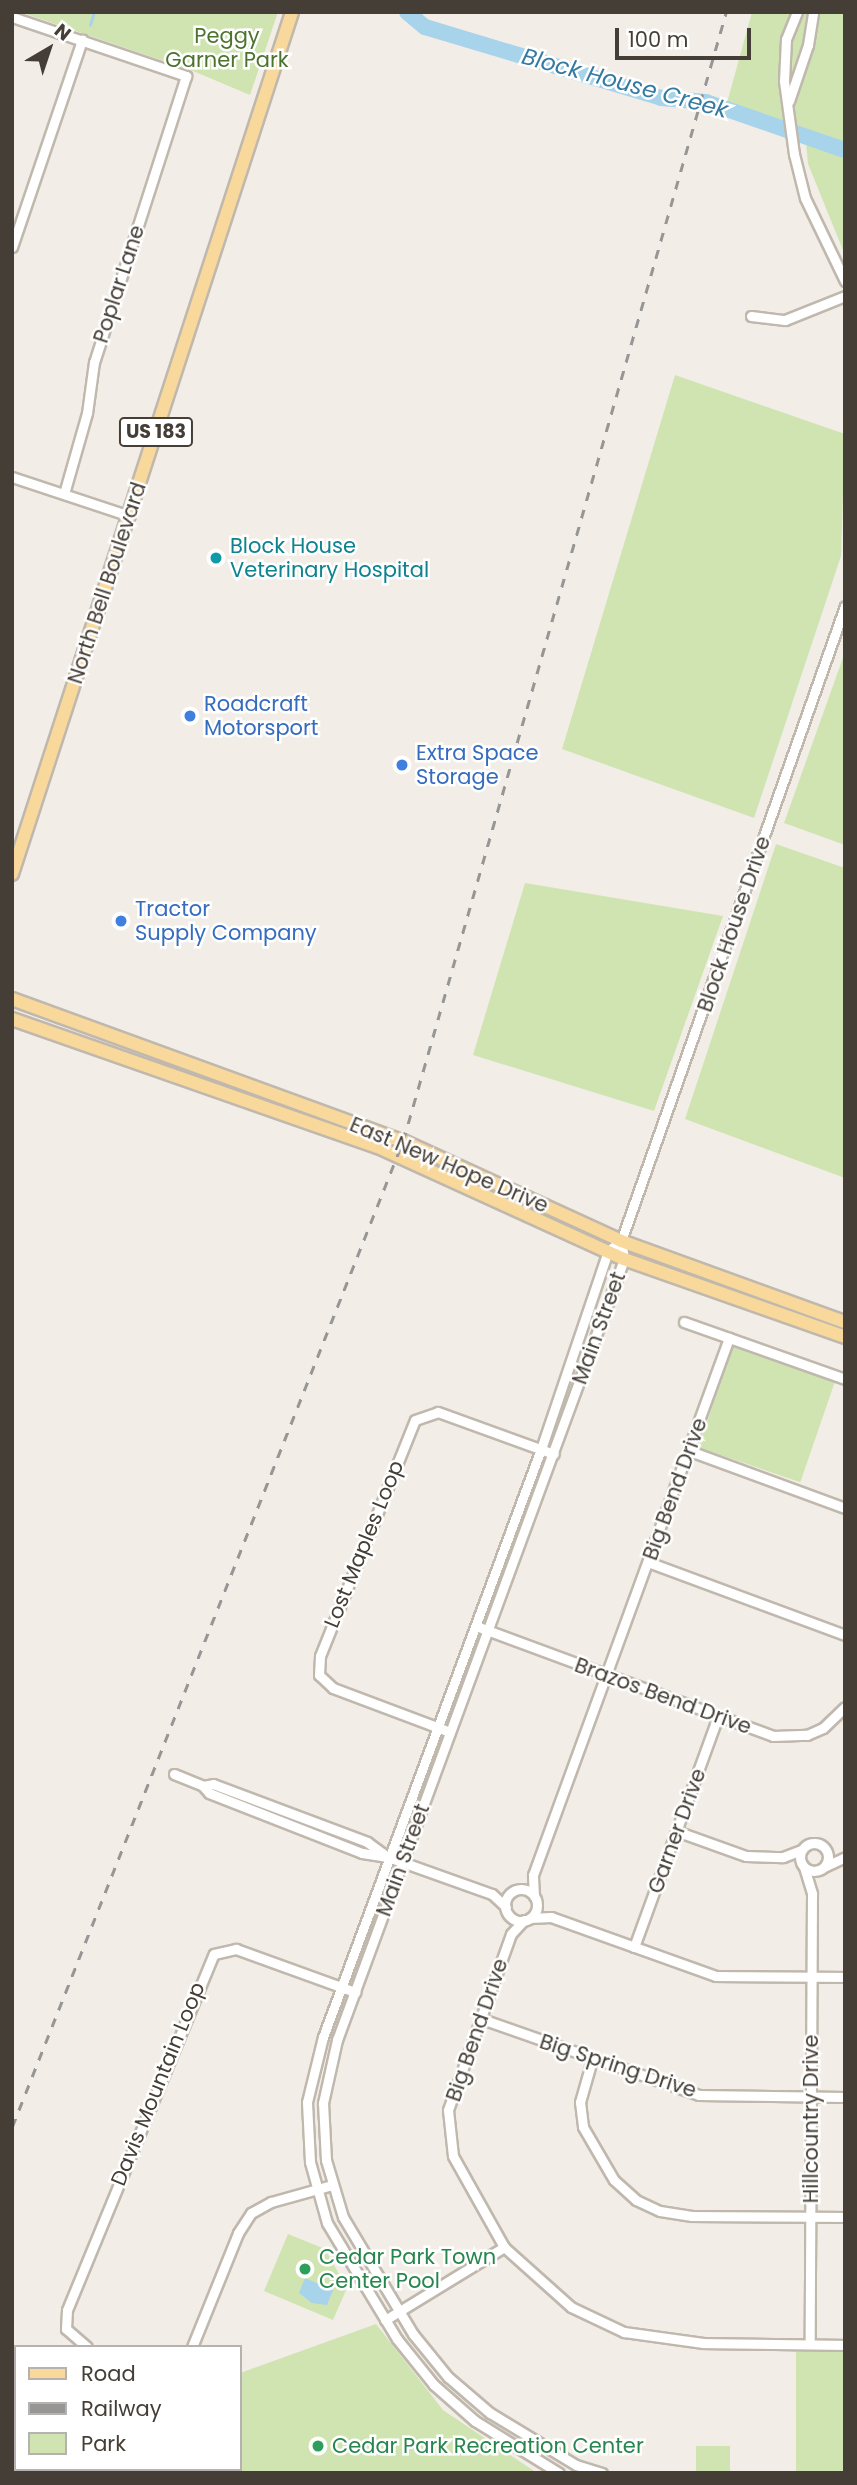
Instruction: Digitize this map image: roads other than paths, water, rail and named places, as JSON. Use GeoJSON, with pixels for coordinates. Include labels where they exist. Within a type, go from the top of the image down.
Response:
{"type":"FeatureCollection","features":[{"type":"Feature","properties":{"kind":"main road","name":"North Bell Boulevard"},"geometry":{"type":"LineString","coordinates":[[12,874],[292,12]]}},
{"type":"Feature","properties":{"kind":"main road","name":"East New Hope Drive"},"geometry":{"type":"LineString","coordinates":[[12,999],[403,1141],[621,1241],[845,1322]]}},
{"type":"Feature","properties":{"kind":"main road","name":"East New Hope Drive"},"geometry":{"type":"LineString","coordinates":[[12,1019],[378,1147],[624,1259],[845,1337]]}},
{"type":"Feature","properties":{"kind":"street"},"geometry":{"type":"LineString","coordinates":[[797,12],[786,39],[787,106],[794,154],[805,198],[845,281]]}},
{"type":"Feature","properties":{"kind":"street"},"geometry":{"type":"LineString","coordinates":[[787,106],[808,45],[813,12]]}},
{"type":"Feature","properties":{"kind":"street"},"geometry":{"type":"LineString","coordinates":[[12,18],[82,40],[12,247]]}},
{"type":"Feature","properties":{"kind":"street","name":"Poplar Lane"},"geometry":{"type":"LineString","coordinates":[[64,494],[87,413],[94,362],[186,76],[82,40]]}},
{"type":"Feature","properties":{"kind":"street"},"geometry":{"type":"LineString","coordinates":[[751,316],[785,320],[845,296]]}},
{"type":"Feature","properties":{"kind":"street"},"geometry":{"type":"LineString","coordinates":[[12,477],[130,516]]}},
{"type":"Feature","properties":{"kind":"street","name":"Block House Drive"},"geometry":{"type":"LineString","coordinates":[[621,1241],[845,606]]}},
{"type":"Feature","properties":{"kind":"street","name":"Main Street"},"geometry":{"type":"LineString","coordinates":[[559,2473],[506,2443],[452,2401],[417,2366],[384,2320],[337,2244],[316,2190],[310,2162],[307,2102],[314,2066],[341,1987],[435,1726],[476,1626],[541,1449],[608,1251],[621,1241],[624,1259],[337,2040],[323,2103],[326,2160],[332,2185],[352,2236],[398,2312],[462,2391],[513,2430],[574,2469],[601,2473]]}},
{"type":"Feature","properties":{"kind":"street"},"geometry":{"type":"LineString","coordinates":[[684,1322],[845,1379]]}},
{"type":"Feature","properties":{"kind":"street","name":"Big Bend Drive"},"geometry":{"type":"LineString","coordinates":[[535,1898],[533,1875],[690,1451],[729,1338]]}},
{"type":"Feature","properties":{"kind":"street","name":"Lost Maples Loop"},"geometry":{"type":"LineString","coordinates":[[450,1732],[333,1688],[319,1675],[320,1656],[415,1420],[438,1412],[554,1454]]}},
{"type":"Feature","properties":{"kind":"street"},"geometry":{"type":"LineString","coordinates":[[690,1451],[845,1508]]}},
{"type":"Feature","properties":{"kind":"street"},"geometry":{"type":"LineString","coordinates":[[648,1562],[845,1635]]}},
{"type":"Feature","properties":{"kind":"street","name":"Brazos Bend Drive"},"geometry":{"type":"LineString","coordinates":[[476,1626],[766,1734],[789,1738],[823,1728],[845,1707]]}},
{"type":"Feature","properties":{"kind":"street","name":"Garner Drive"},"geometry":{"type":"LineString","coordinates":[[634,1947],[718,1716]]}},
{"type":"Feature","properties":{"kind":"street"},"geometry":{"type":"LineString","coordinates":[[174,1774],[203,1786],[209,1793],[349,1848],[388,1857],[492,1894],[515,1890],[535,1898],[551,1917]]}},
{"type":"Feature","properties":{"kind":"street"},"geometry":{"type":"LineString","coordinates":[[676,1831],[746,1856],[783,1857],[804,1866],[821,1869],[843,1858]]}},
{"type":"Feature","properties":{"kind":"street"},"geometry":{"type":"LineString","coordinates":[[783,1857],[812,1843],[843,1858]]}},
{"type":"Feature","properties":{"kind":"street"},"geometry":{"type":"LineString","coordinates":[[821,1869],[828,1855],[824,1847]]}},
{"type":"Feature","properties":{"kind":"street"},"geometry":{"type":"LineString","coordinates":[[801,1850],[804,1866]]}},
{"type":"Feature","properties":{"kind":"street","name":"Hillcountry Drive"},"geometry":{"type":"LineString","coordinates":[[804,1866],[812,1894],[810,2343]]}},
{"type":"Feature","properties":{"kind":"street","name":"Hillcountry Drive"},"geometry":{"type":"LineString","coordinates":[[812,1894],[821,1869]]}},
{"type":"Feature","properties":{"kind":"street","name":"Big Bend Drive"},"geometry":{"type":"LineString","coordinates":[[515,1890],[533,1875]]}},
{"type":"Feature","properties":{"kind":"street"},"geometry":{"type":"LineString","coordinates":[[507,1911],[515,1890]]}},
{"type":"Feature","properties":{"kind":"street"},"geometry":{"type":"LineString","coordinates":[[492,1894],[507,1911],[527,1919],[551,1917],[716,1976],[845,1977]]}},
{"type":"Feature","properties":{"kind":"street"},"geometry":{"type":"LineString","coordinates":[[527,1919],[535,1898]]}},
{"type":"Feature","properties":{"kind":"street","name":"Big Bend Drive"},"geometry":{"type":"LineString","coordinates":[[507,1911],[511,1934]]}},
{"type":"Feature","properties":{"kind":"street","name":"Big Bend Drive"},"geometry":{"type":"LineString","coordinates":[[527,1919],[511,1934],[453,2088],[449,2136],[453,2156],[504,2246],[571,2307],[624,2332],[703,2343],[845,2345]]}},
{"type":"Feature","properties":{"kind":"street","name":"Davis Mountain Loop"},"geometry":{"type":"LineString","coordinates":[[85,2345],[66,2329],[67,2310],[209,1962],[219,1951],[236,1949],[355,1992]]}},
{"type":"Feature","properties":{"kind":"street","name":"Big Spring Drive"},"geometry":{"type":"LineString","coordinates":[[480,2018],[592,2060],[699,2095],[845,2097]]}},
{"type":"Feature","properties":{"kind":"street"},"geometry":{"type":"LineString","coordinates":[[592,2060],[580,2102],[583,2127],[604,2167],[636,2200],[660,2211],[692,2216],[845,2217]]}},
{"type":"Feature","properties":{"kind":"street"},"geometry":{"type":"LineString","coordinates":[[193,2345],[238,2233],[251,2213],[271,2202],[332,2185]]}},
{"type":"Feature","properties":{"kind":"street"},"geometry":{"type":"LineString","coordinates":[[384,2320],[504,2246]]}},
{"type":"Feature","properties":{"kind":"street"},"geometry":{"type":"LineString","coordinates":[[452,2401],[462,2391]]}},
{"type":"Feature","properties":{"kind":"water"},"geometry":{"type":"Polygon","coordinates":[[[305,2278],[333,2290],[327,2305],[312,2303],[299,2293],[305,2278]]]}},
{"type":"Feature","properties":{"kind":"waterway"},"geometry":{"type":"LineString","coordinates":[[90,25],[94,12]]}},
{"type":"Feature","properties":{"kind":"waterway","name":"Block House Creek"},"geometry":{"type":"LineString","coordinates":[[407,12],[425,27],[661,98],[706,102],[845,150]]}},
{"type":"Feature","properties":{"kind":"railway"},"geometry":{"type":"LineString","coordinates":[[12,2127],[403,1141],[726,12]]}},
{"type":"Feature","properties":{"kind":"place","name":"Block House Veterinary Hospital"},"geometry":{"type":"Point","coordinates":[216,558]}},
{"type":"Feature","properties":{"kind":"place","name":"Roadcraft Motorsport"},"geometry":{"type":"Point","coordinates":[190,716]}},
{"type":"Feature","properties":{"kind":"place","name":"Extra Space Storage"},"geometry":{"type":"Point","coordinates":[402,765]}},
{"type":"Feature","properties":{"kind":"place","name":"Tractor Supply Company"},"geometry":{"type":"Point","coordinates":[121,921]}},
{"type":"Feature","properties":{"kind":"place","name":"Cedar Park Town Center Pool"},"geometry":{"type":"Point","coordinates":[305,2269]}},
{"type":"Feature","properties":{"kind":"place","name":"Cedar Park Recreation Center"},"geometry":{"type":"Point","coordinates":[318,2446]}},
{"type":"Feature","properties":{"kind":"park label","name":"Peggy Garner Park"},"geometry":{"type":"Point","coordinates":[227,48]}}]}
